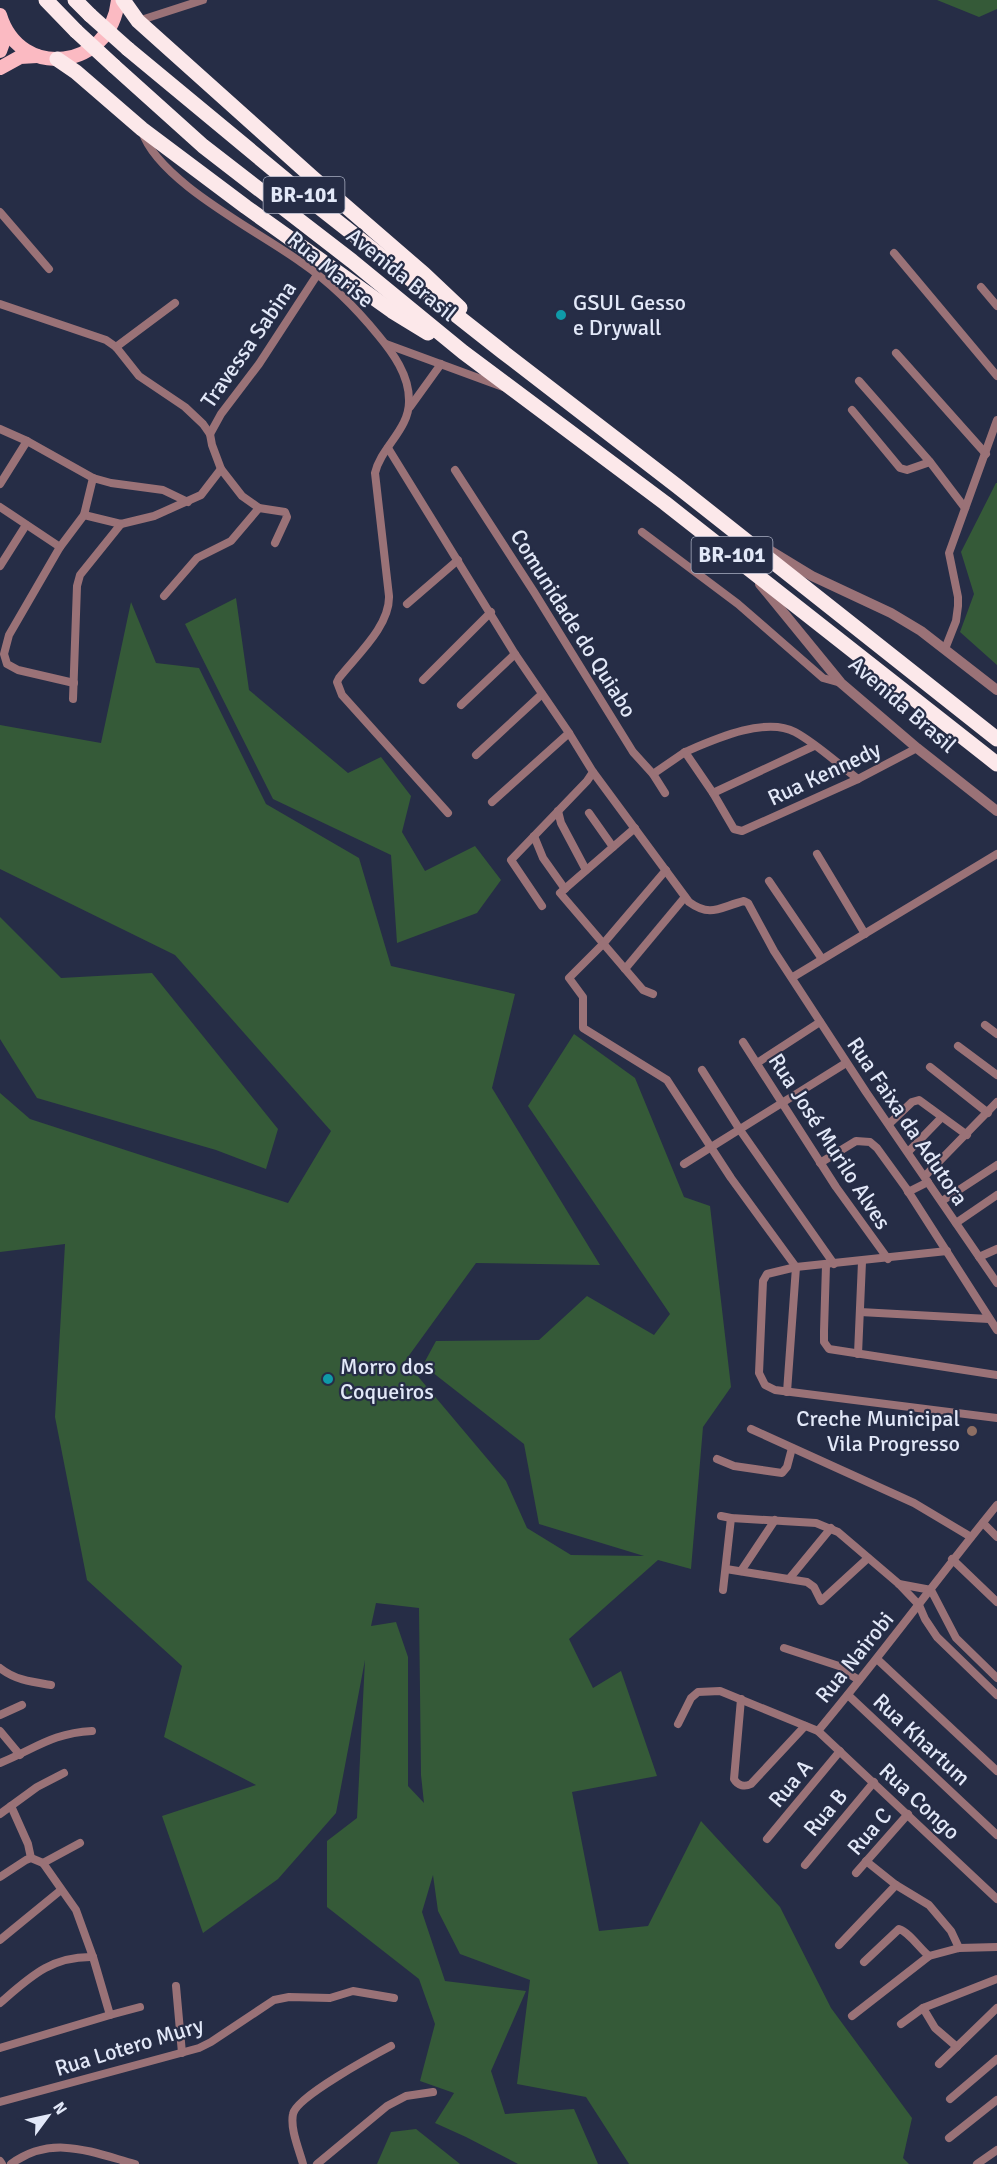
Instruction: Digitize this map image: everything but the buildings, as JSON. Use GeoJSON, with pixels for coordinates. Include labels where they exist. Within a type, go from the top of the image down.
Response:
{"type":"FeatureCollection","features":[{"type":"Feature","properties":{"kind":"highway","name":"Avenida Brasil"},"geometry":{"type":"LineString","coordinates":[[46,0],[114,66],[203,146],[352,261],[463,352],[745,565],[997,764]]}},
{"type":"Feature","properties":{"kind":"highway","name":"Avenida Brasil"},"geometry":{"type":"LineString","coordinates":[[75,0],[128,49],[315,204],[997,739]]}},
{"type":"Feature","properties":{"kind":"highway"},"geometry":{"type":"LineString","coordinates":[[123,0],[138,21],[438,286],[483,336]]}},
{"type":"Feature","properties":{"kind":"highway"},"geometry":{"type":"LineString","coordinates":[[57,59],[76,72],[142,129],[246,207],[408,322],[463,352]]}},
{"type":"Feature","properties":{"kind":"main road"},"geometry":{"type":"LineString","coordinates":[[0,68],[20,57],[38,56],[57,59],[75,57],[92,49],[105,36],[115,20],[118,0]]}},
{"type":"Feature","properties":{"kind":"main road"},"geometry":{"type":"LineString","coordinates":[[1,19],[11,37],[23,48],[38,56]]}},
{"type":"Feature","properties":{"kind":"main road"},"geometry":{"type":"LineString","coordinates":[[0,51],[4,40],[1,19]]}},
{"type":"Feature","properties":{"kind":"street"},"geometry":{"type":"LineString","coordinates":[[138,21],[203,0]]}},
{"type":"Feature","properties":{"kind":"street","name":"Rua Marise"},"geometry":{"type":"LineString","coordinates":[[142,129],[146,142],[154,154],[196,193],[286,251],[350,302],[385,344],[405,379],[408,409]]}},
{"type":"Feature","properties":{"kind":"street"},"geometry":{"type":"LineString","coordinates":[[0,212],[49,269]]}},
{"type":"Feature","properties":{"kind":"street"},"geometry":{"type":"LineString","coordinates":[[894,253],[997,376]]}},
{"type":"Feature","properties":{"kind":"street","name":"Travessa Sabina"},"geometry":{"type":"LineString","coordinates":[[210,434],[221,414],[259,364],[317,275]]}},
{"type":"Feature","properties":{"kind":"street"},"geometry":{"type":"LineString","coordinates":[[981,287],[997,306]]}},
{"type":"Feature","properties":{"kind":"street"},"geometry":{"type":"LineString","coordinates":[[350,302],[360,288]]}},
{"type":"Feature","properties":{"kind":"street"},"geometry":{"type":"LineString","coordinates":[[116,348],[175,303]]}},
{"type":"Feature","properties":{"kind":"street"},"geometry":{"type":"LineString","coordinates":[[0,304],[106,340],[116,348],[139,376],[185,407],[210,434],[221,469],[242,496],[259,508],[284,511],[286,514],[274,543]]}},
{"type":"Feature","properties":{"kind":"street"},"geometry":{"type":"LineString","coordinates":[[385,344],[516,392]]}},
{"type":"Feature","properties":{"kind":"street"},"geometry":{"type":"LineString","coordinates":[[896,353],[986,454]]}},
{"type":"Feature","properties":{"kind":"street"},"geometry":{"type":"LineString","coordinates":[[441,364],[408,409],[405,421],[376,467],[389,596],[387,613],[379,628],[338,682],[342,695],[448,813]]}},
{"type":"Feature","properties":{"kind":"street"},"geometry":{"type":"LineString","coordinates":[[859,381],[930,462],[965,508]]}},
{"type":"Feature","properties":{"kind":"street"},"geometry":{"type":"LineString","coordinates":[[852,410],[900,468],[907,470],[930,462]]}},
{"type":"Feature","properties":{"kind":"street"},"geometry":{"type":"LineString","coordinates":[[945,649],[956,621],[958,606],[949,553],[997,420]]}},
{"type":"Feature","properties":{"kind":"street"},"geometry":{"type":"LineString","coordinates":[[0,429],[27,441],[93,478],[111,483],[163,490],[188,502]]}},
{"type":"Feature","properties":{"kind":"street"},"geometry":{"type":"LineString","coordinates":[[0,484],[27,441]]}},
{"type":"Feature","properties":{"kind":"street"},"geometry":{"type":"LineString","coordinates":[[388,448],[515,654],[593,772],[686,897],[625,969]]}},
{"type":"Feature","properties":{"kind":"street"},"geometry":{"type":"LineString","coordinates":[[84,515],[121,524],[154,516],[188,502],[205,490],[221,469]]}},
{"type":"Feature","properties":{"kind":"street","name":"Comunidade do Quiabo"},"geometry":{"type":"LineString","coordinates":[[455,470],[633,752],[653,774],[665,793]]}},
{"type":"Feature","properties":{"kind":"street"},"geometry":{"type":"LineString","coordinates":[[74,683],[18,670],[7,664],[4,654],[9,635],[60,547],[84,515],[93,478]]}},
{"type":"Feature","properties":{"kind":"street"},"geometry":{"type":"LineString","coordinates":[[0,507],[60,547]]}},
{"type":"Feature","properties":{"kind":"street"},"geometry":{"type":"LineString","coordinates":[[164,596],[197,558],[231,541],[259,508]]}},
{"type":"Feature","properties":{"kind":"street","name":"Avenida Brasil"},"geometry":{"type":"LineString","coordinates":[[721,521],[812,576],[891,614],[945,649],[997,690]]}},
{"type":"Feature","properties":{"kind":"street"},"geometry":{"type":"LineString","coordinates":[[73,699],[77,586],[80,575],[121,524]]}},
{"type":"Feature","properties":{"kind":"street"},"geometry":{"type":"LineString","coordinates":[[0,566],[26,525]]}},
{"type":"Feature","properties":{"kind":"street"},"geometry":{"type":"LineString","coordinates":[[642,532],[738,604],[823,678],[841,683]]}},
{"type":"Feature","properties":{"kind":"street"},"geometry":{"type":"LineString","coordinates":[[407,604],[458,560]]}},
{"type":"Feature","properties":{"kind":"street","name":"Avenida Brasil"},"geometry":{"type":"LineString","coordinates":[[745,565],[841,683],[916,748],[997,811]]}},
{"type":"Feature","properties":{"kind":"street"},"geometry":{"type":"LineString","coordinates":[[423,680],[491,612]]}},
{"type":"Feature","properties":{"kind":"street"},"geometry":{"type":"LineString","coordinates":[[461,705],[515,654]]}},
{"type":"Feature","properties":{"kind":"street"},"geometry":{"type":"LineString","coordinates":[[476,755],[542,694]]}},
{"type":"Feature","properties":{"kind":"street"},"geometry":{"type":"LineString","coordinates":[[653,774],[685,752],[721,736],[780,728],[795,732],[858,779]]}},
{"type":"Feature","properties":{"kind":"street"},"geometry":{"type":"LineString","coordinates":[[492,802],[569,733]]}},
{"type":"Feature","properties":{"kind":"street"},"geometry":{"type":"LineString","coordinates":[[685,752],[713,793],[814,746]]}},
{"type":"Feature","properties":{"kind":"street","name":"Rua Kennedy"},"geometry":{"type":"LineString","coordinates":[[713,793],[734,829],[746,830],[858,779],[916,748]]}},
{"type":"Feature","properties":{"kind":"street"},"geometry":{"type":"LineString","coordinates":[[542,906],[511,860],[593,772]]}},
{"type":"Feature","properties":{"kind":"street"},"geometry":{"type":"LineString","coordinates":[[558,811],[561,823],[586,870]]}},
{"type":"Feature","properties":{"kind":"street"},"geometry":{"type":"LineString","coordinates":[[589,813],[613,847]]}},
{"type":"Feature","properties":{"kind":"street"},"geometry":{"type":"LineString","coordinates":[[635,828],[560,893],[642,990],[653,994]]}},
{"type":"Feature","properties":{"kind":"street"},"geometry":{"type":"LineString","coordinates":[[534,836],[543,858],[565,888]]}},
{"type":"Feature","properties":{"kind":"street"},"geometry":{"type":"LineString","coordinates":[[817,854],[864,934]]}},
{"type":"Feature","properties":{"kind":"street"},"geometry":{"type":"LineString","coordinates":[[792,977],[997,854]]}},
{"type":"Feature","properties":{"kind":"street"},"geometry":{"type":"LineString","coordinates":[[666,870],[603,944],[569,978],[583,997],[583,1028],[667,1080],[751,1207],[796,1267],[787,1392]]}},
{"type":"Feature","properties":{"kind":"street"},"geometry":{"type":"LineString","coordinates":[[769,880],[822,959]]}},
{"type":"Feature","properties":{"kind":"street","name":"Rua Faixa da Adutora"},"geometry":{"type":"LineString","coordinates":[[686,897],[700,909],[709,911],[744,901],[748,903],[766,938],[846,1063],[997,1283]]}},
{"type":"Feature","properties":{"kind":"street"},"geometry":{"type":"LineString","coordinates":[[757,1063],[820,1022]]}},
{"type":"Feature","properties":{"kind":"street"},"geometry":{"type":"LineString","coordinates":[[985,1025],[997,1034]]}},
{"type":"Feature","properties":{"kind":"street","name":"Rua José Murilo Alves"},"geometry":{"type":"LineString","coordinates":[[743,1042],[820,1163],[888,1258]]}},
{"type":"Feature","properties":{"kind":"street"},"geometry":{"type":"LineString","coordinates":[[958,1046],[997,1075]]}},
{"type":"Feature","properties":{"kind":"street"},"geometry":{"type":"LineString","coordinates":[[684,1164],[846,1063]]}},
{"type":"Feature","properties":{"kind":"street"},"geometry":{"type":"LineString","coordinates":[[930,1067],[987,1113]]}},
{"type":"Feature","properties":{"kind":"street"},"geometry":{"type":"LineString","coordinates":[[702,1070],[830,1264],[824,1331],[824,1342],[829,1349],[997,1375]]}},
{"type":"Feature","properties":{"kind":"street"},"geometry":{"type":"LineString","coordinates":[[889,1124],[912,1102],[920,1100],[967,1135]]}},
{"type":"Feature","properties":{"kind":"street"},"geometry":{"type":"LineString","coordinates":[[908,1192],[927,1179],[997,1102]]}},
{"type":"Feature","properties":{"kind":"street"},"geometry":{"type":"LineString","coordinates":[[908,1152],[942,1117]]}},
{"type":"Feature","properties":{"kind":"street","name":"Rua Faixa da Adutora"},"geometry":{"type":"LineString","coordinates":[[820,1163],[856,1141],[870,1142],[884,1155],[997,1330]]}},
{"type":"Feature","properties":{"kind":"street"},"geometry":{"type":"LineString","coordinates":[[942,1201],[997,1165]]}},
{"type":"Feature","properties":{"kind":"street"},"geometry":{"type":"LineString","coordinates":[[956,1223],[997,1195]]}},
{"type":"Feature","properties":{"kind":"street"},"geometry":{"type":"LineString","coordinates":[[979,1257],[997,1249]]}},
{"type":"Feature","properties":{"kind":"street"},"geometry":{"type":"LineString","coordinates":[[947,1251],[862,1262],[796,1267],[767,1274],[762,1289],[759,1372],[767,1387],[787,1392],[997,1418]]}},
{"type":"Feature","properties":{"kind":"street"},"geometry":{"type":"LineString","coordinates":[[858,1354],[862,1262]]}},
{"type":"Feature","properties":{"kind":"street"},"geometry":{"type":"LineString","coordinates":[[860,1312],[989,1319]]}},
{"type":"Feature","properties":{"kind":"street"},"geometry":{"type":"LineString","coordinates":[[751,1430],[914,1503],[971,1537]]}},
{"type":"Feature","properties":{"kind":"street"},"geometry":{"type":"LineString","coordinates":[[717,1459],[734,1466],[782,1473],[787,1467],[792,1448]]}},
{"type":"Feature","properties":{"kind":"street","name":"Rua Nairobi"},"geometry":{"type":"LineString","coordinates":[[818,1731],[997,1505]]}},
{"type":"Feature","properties":{"kind":"street"},"geometry":{"type":"LineString","coordinates":[[721,1516],[816,1523],[831,1528],[899,1584],[919,1605],[937,1636],[997,1695]]}},
{"type":"Feature","properties":{"kind":"street"},"geometry":{"type":"LineString","coordinates":[[723,1590],[731,1518]]}},
{"type":"Feature","properties":{"kind":"street"},"geometry":{"type":"LineString","coordinates":[[741,1571],[775,1520]]}},
{"type":"Feature","properties":{"kind":"street"},"geometry":{"type":"LineString","coordinates":[[982,1523],[997,1537]]}},
{"type":"Feature","properties":{"kind":"street"},"geometry":{"type":"LineString","coordinates":[[789,1580],[831,1528]]}},
{"type":"Feature","properties":{"kind":"street"},"geometry":{"type":"LineString","coordinates":[[726,1569],[811,1584],[820,1601],[868,1558]]}},
{"type":"Feature","properties":{"kind":"street"},"geometry":{"type":"LineString","coordinates":[[952,1559],[997,1602]]}},
{"type":"Feature","properties":{"kind":"street"},"geometry":{"type":"LineString","coordinates":[[899,1584],[931,1590],[956,1638],[997,1678]]}},
{"type":"Feature","properties":{"kind":"street"},"geometry":{"type":"LineString","coordinates":[[784,1648],[845,1668],[849,1674],[859,1680]]}},
{"type":"Feature","properties":{"kind":"street"},"geometry":{"type":"LineString","coordinates":[[877,1659],[997,1771]]}},
{"type":"Feature","properties":{"kind":"street"},"geometry":{"type":"LineString","coordinates":[[0,1668],[11,1676],[51,1685]]}},
{"type":"Feature","properties":{"kind":"street"},"geometry":{"type":"LineString","coordinates":[[678,1724],[691,1698],[698,1692],[720,1690],[818,1731]]}},
{"type":"Feature","properties":{"kind":"street","name":"Rua Khartum"},"geometry":{"type":"LineString","coordinates":[[848,1695],[997,1835]]}},
{"type":"Feature","properties":{"kind":"street"},"geometry":{"type":"LineString","coordinates":[[741,1699],[734,1764],[734,1779],[740,1785],[751,1784],[805,1726]]}},
{"type":"Feature","properties":{"kind":"street"},"geometry":{"type":"LineString","coordinates":[[0,1715],[22,1705]]}},
{"type":"Feature","properties":{"kind":"street"},"geometry":{"type":"LineString","coordinates":[[0,1731],[20,1755]]}},
{"type":"Feature","properties":{"kind":"street"},"geometry":{"type":"LineString","coordinates":[[0,1763],[58,1736],[71,1732],[92,1731]]}},
{"type":"Feature","properties":{"kind":"street","name":"Rua Congo"},"geometry":{"type":"LineString","coordinates":[[818,1731],[997,1899]]}},
{"type":"Feature","properties":{"kind":"street","name":"Rua A"},"geometry":{"type":"LineString","coordinates":[[767,1839],[840,1751]]}},
{"type":"Feature","properties":{"kind":"street"},"geometry":{"type":"LineString","coordinates":[[0,1814],[37,1787],[64,1773]]}},
{"type":"Feature","properties":{"kind":"street","name":"Rua B"},"geometry":{"type":"LineString","coordinates":[[805,1865],[874,1782]]}},
{"type":"Feature","properties":{"kind":"street"},"geometry":{"type":"LineString","coordinates":[[11,1806],[28,1844],[31,1858]]}},
{"type":"Feature","properties":{"kind":"street","name":"Rua C"},"geometry":{"type":"LineString","coordinates":[[856,1873],[908,1814]]}},
{"type":"Feature","properties":{"kind":"street"},"geometry":{"type":"LineString","coordinates":[[43,1863],[80,1844]]}},
{"type":"Feature","properties":{"kind":"street"},"geometry":{"type":"LineString","coordinates":[[0,1877],[19,1863],[31,1858],[43,1863],[76,1910],[110,2015]]}},
{"type":"Feature","properties":{"kind":"street"},"geometry":{"type":"LineString","coordinates":[[866,1861],[896,1886],[929,1905],[947,1926],[959,1948]]}},
{"type":"Feature","properties":{"kind":"street"},"geometry":{"type":"LineString","coordinates":[[839,1945],[896,1886]]}},
{"type":"Feature","properties":{"kind":"street"},"geometry":{"type":"LineString","coordinates":[[0,1940],[61,1890]]}},
{"type":"Feature","properties":{"kind":"street"},"geometry":{"type":"LineString","coordinates":[[864,1962],[899,1929],[905,1931],[914,1944],[929,1956]]}},
{"type":"Feature","properties":{"kind":"street"},"geometry":{"type":"LineString","coordinates":[[852,2016],[929,1956],[959,1948],[997,1947]]}},
{"type":"Feature","properties":{"kind":"street"},"geometry":{"type":"LineString","coordinates":[[0,2003],[48,1965],[93,1957]]}},
{"type":"Feature","properties":{"kind":"street"},"geometry":{"type":"LineString","coordinates":[[901,2024],[923,2008],[997,1979]]}},
{"type":"Feature","properties":{"kind":"street"},"geometry":{"type":"LineString","coordinates":[[176,1986],[182,2053]]}},
{"type":"Feature","properties":{"kind":"street","name":"Rua Lotero Mury"},"geometry":{"type":"LineString","coordinates":[[0,2102],[182,2053],[211,2042],[274,2000],[289,1997],[330,1998],[353,1991],[394,1998]]}},
{"type":"Feature","properties":{"kind":"street"},"geometry":{"type":"LineString","coordinates":[[0,2048],[140,2007]]}},
{"type":"Feature","properties":{"kind":"street"},"geometry":{"type":"LineString","coordinates":[[923,2008],[934,2028],[957,2047]]}},
{"type":"Feature","properties":{"kind":"street"},"geometry":{"type":"LineString","coordinates":[[939,2064],[997,2008]]}},
{"type":"Feature","properties":{"kind":"street"},"geometry":{"type":"LineString","coordinates":[[303,2164],[293,2117],[297,2105],[345,2072],[391,2046]]}},
{"type":"Feature","properties":{"kind":"street"},"geometry":{"type":"LineString","coordinates":[[950,2099],[997,2059]]}},
{"type":"Feature","properties":{"kind":"street"},"geometry":{"type":"LineString","coordinates":[[317,2164],[387,2106],[406,2096],[433,2092]]}},
{"type":"Feature","properties":{"kind":"street"},"geometry":{"type":"LineString","coordinates":[[949,2138],[997,2100]]}},
{"type":"Feature","properties":{"kind":"street"},"geometry":{"type":"LineString","coordinates":[[11,2164],[31,2152],[56,2146],[135,2164]]}},
{"type":"Feature","properties":{"kind":"street"},"geometry":{"type":"LineString","coordinates":[[977,2164],[997,2150]]}},
{"type":"Feature","properties":{"kind":"green space"},"geometry":{"type":"Polygon","coordinates":[[[937,0],[997,0],[997,9],[979,17],[937,0]]]}},
{"type":"Feature","properties":{"kind":"green space"},"geometry":{"type":"Polygon","coordinates":[[[996,483],[997,665],[960,632],[974,594],[961,552],[996,483]]]}},
{"type":"Feature","properties":{"kind":"green space"},"geometry":{"type":"Polygon","coordinates":[[[236,598],[249,690],[348,773],[381,757],[411,796],[402,832],[425,871],[475,846],[501,880],[477,913],[397,943],[391,855],[273,799],[185,624],[236,598]]]}},
{"type":"Feature","properties":{"kind":"green space"},"geometry":{"type":"Polygon","coordinates":[[[131,602],[156,663],[199,668],[266,804],[359,858],[391,966],[515,994],[492,1088],[600,1265],[476,1263],[405,1361],[506,1481],[527,1528],[571,1555],[644,1556],[539,1524],[524,1444],[423,1365],[436,1341],[539,1340],[587,1296],[654,1335],[670,1314],[528,1106],[574,1034],[635,1078],[684,1197],[710,1206],[731,1387],[703,1427],[691,1569],[658,1560],[569,1639],[593,1688],[621,1671],[657,1776],[572,1792],[599,1931],[648,1926],[701,1821],[780,1907],[831,2008],[912,2118],[903,2158],[909,2164],[629,2164],[586,2097],[517,2084],[530,1980],[460,1954],[438,1911],[433,1875],[422,1912],[445,1981],[526,1991],[491,2071],[505,2114],[574,2109],[598,2164],[518,2164],[435,2123],[454,2093],[420,2081],[435,2024],[419,1979],[327,1907],[327,1841],[357,1818],[365,1660],[336,1813],[278,1879],[203,1933],[162,1816],[256,1785],[164,1737],[182,1666],[87,1580],[55,1417],[65,1244],[0,1252],[0,1093],[30,1119],[288,1203],[331,1131],[175,955],[0,869],[0,725],[101,743],[131,602]],[[376,1603],[371,1626],[396,1622],[408,1657],[408,1786],[424,1803],[421,1775],[419,1608],[376,1603]]]}},
{"type":"Feature","properties":{"kind":"green space"},"geometry":{"type":"Polygon","coordinates":[[[0,917],[61,978],[152,973],[278,1129],[266,1169],[216,1150],[37,1098],[0,1039],[0,917]]]}},
{"type":"Feature","properties":{"kind":"green space"},"geometry":{"type":"Polygon","coordinates":[[[416,2129],[460,2164],[377,2164],[391,2132],[416,2129]]]}},
{"type":"Feature","properties":{"kind":"place","name":"GSUL Gesso e Drywall"},"geometry":{"type":"Point","coordinates":[561,315]}},
{"type":"Feature","properties":{"kind":"place","name":"Morro dos Coqueiros"},"geometry":{"type":"Point","coordinates":[328,1379]}},
{"type":"Feature","properties":{"kind":"place","name":"Creche Municipal Vila Progresso"},"geometry":{"type":"Point","coordinates":[972,1431]}}]}
